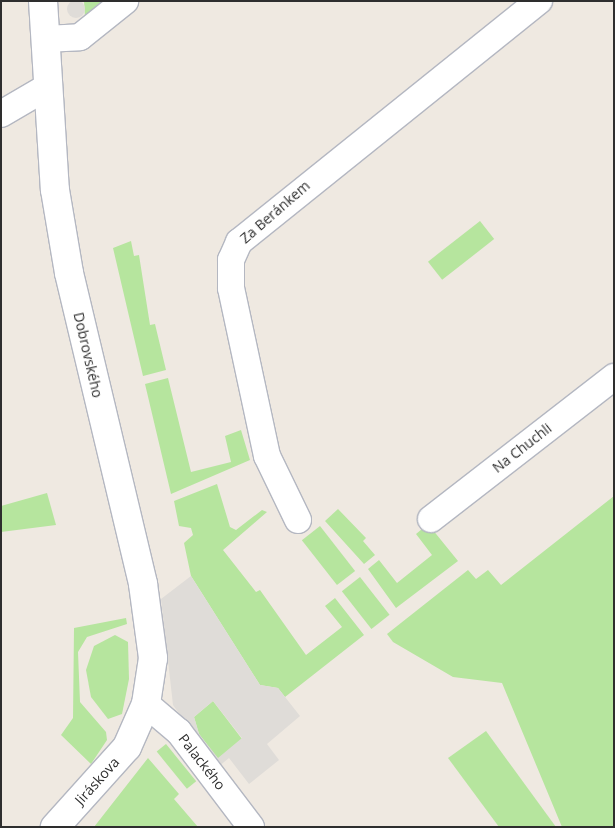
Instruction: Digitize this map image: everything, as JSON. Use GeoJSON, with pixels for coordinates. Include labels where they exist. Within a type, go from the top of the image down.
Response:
{"type":"FeatureCollection","features":[{"type":"Feature","properties":{"kind":"main road","name":"Dobrovského"},"geometry":{"type":"LineString","coordinates":[[43,1],[55,190],[69,273],[152,634],[146,704]]}},
{"type":"Feature","properties":{"kind":"main road","name":"Jiráskova"},"geometry":{"type":"LineString","coordinates":[[55,827],[113,768],[146,704]]}},
{"type":"Feature","properties":{"kind":"street"},"geometry":{"type":"LineString","coordinates":[[45,39],[80,37],[125,1]]}},
{"type":"Feature","properties":{"kind":"street","name":"Za Beránkem"},"geometry":{"type":"LineString","coordinates":[[298,520],[267,456],[235,306],[231,260],[239,242],[539,1]]}},
{"type":"Feature","properties":{"kind":"street"},"geometry":{"type":"LineString","coordinates":[[1,114],[47,87]]}},
{"type":"Feature","properties":{"kind":"street","name":"Na Chuchli"},"geometry":{"type":"LineString","coordinates":[[431,519],[614,377]]}},
{"type":"Feature","properties":{"kind":"street","name":"Palackého"},"geometry":{"type":"LineString","coordinates":[[146,704],[178,732],[250,827]]}},
{"type":"Feature","properties":{"kind":"green space"},"geometry":{"type":"Polygon","coordinates":[[[84,1],[107,1],[85,17],[84,1]]]}},
{"type":"Feature","properties":{"kind":"green space"},"geometry":{"type":"Polygon","coordinates":[[[480,221],[494,239],[442,280],[428,262],[480,221]]]}},
{"type":"Feature","properties":{"kind":"green space"},"geometry":{"type":"Polygon","coordinates":[[[131,241],[134,256],[139,255],[150,325],[155,324],[166,370],[143,376],[113,248],[131,241]]]}},
{"type":"Feature","properties":{"kind":"green space"},"geometry":{"type":"Polygon","coordinates":[[[168,378],[191,472],[231,462],[225,436],[241,430],[250,460],[171,494],[145,384],[168,378]]]}},
{"type":"Feature","properties":{"kind":"green space"},"geometry":{"type":"Polygon","coordinates":[[[217,484],[230,527],[236,530],[262,510],[267,512],[223,550],[256,592],[260,590],[306,655],[342,627],[325,606],[335,598],[364,635],[285,697],[278,688],[260,685],[191,576],[184,543],[193,535],[191,528],[179,526],[174,501],[217,484]]]}},
{"type":"Feature","properties":{"kind":"green space"},"geometry":{"type":"Polygon","coordinates":[[[47,493],[56,525],[1,532],[1,506],[47,493]]]}},
{"type":"Feature","properties":{"kind":"green space"},"geometry":{"type":"Polygon","coordinates":[[[614,496],[614,827],[562,827],[502,683],[453,677],[393,642],[387,634],[468,570],[476,579],[488,570],[501,585],[614,496]]]}},
{"type":"Feature","properties":{"kind":"green space"},"geometry":{"type":"Polygon","coordinates":[[[338,509],[366,538],[363,541],[375,555],[364,564],[325,521],[338,509]]]}},
{"type":"Feature","properties":{"kind":"green space"},"geometry":{"type":"Polygon","coordinates":[[[428,524],[458,561],[396,608],[368,569],[379,560],[397,583],[432,555],[416,534],[428,524]]]}},
{"type":"Feature","properties":{"kind":"green space"},"geometry":{"type":"Polygon","coordinates":[[[320,526],[355,571],[337,585],[302,540],[320,526]]]}},
{"type":"Feature","properties":{"kind":"green space"},"geometry":{"type":"Polygon","coordinates":[[[360,577],[390,615],[371,629],[342,591],[360,577]]]}},
{"type":"Feature","properties":{"kind":"green space"},"geometry":{"type":"Polygon","coordinates":[[[126,618],[127,624],[87,637],[78,652],[80,702],[106,732],[107,740],[91,764],[61,735],[73,718],[74,628],[126,618]]]}},
{"type":"Feature","properties":{"kind":"green space"},"geometry":{"type":"Polygon","coordinates":[[[115,635],[128,642],[129,679],[122,714],[108,719],[91,697],[86,670],[94,646],[115,635]]]}},
{"type":"Feature","properties":{"kind":"green space"},"geometry":{"type":"Polygon","coordinates":[[[213,701],[242,739],[218,759],[199,734],[194,717],[213,701]]]}},
{"type":"Feature","properties":{"kind":"green space"},"geometry":{"type":"Polygon","coordinates":[[[486,731],[556,827],[499,827],[448,758],[486,731]]]}},
{"type":"Feature","properties":{"kind":"green space"},"geometry":{"type":"Polygon","coordinates":[[[166,744],[196,781],[187,789],[157,752],[166,744]]]}},
{"type":"Feature","properties":{"kind":"green space"},"geometry":{"type":"Polygon","coordinates":[[[148,758],[179,794],[174,799],[198,827],[94,827],[148,758]]]}},
{"type":"Feature","properties":{"kind":"shaded area"},"geometry":{"type":"Polygon","coordinates":[[[72,0],[80,0],[85,5],[83,16],[72,18],[67,13],[67,5],[72,0]]]}},
{"type":"Feature","properties":{"kind":"shaded area"},"geometry":{"type":"Polygon","coordinates":[[[191,576],[260,685],[278,688],[300,716],[267,744],[279,760],[249,784],[229,758],[218,767],[173,705],[161,599],[191,576]],[[213,701],[194,717],[199,734],[218,758],[242,738],[213,701]]]}}]}
